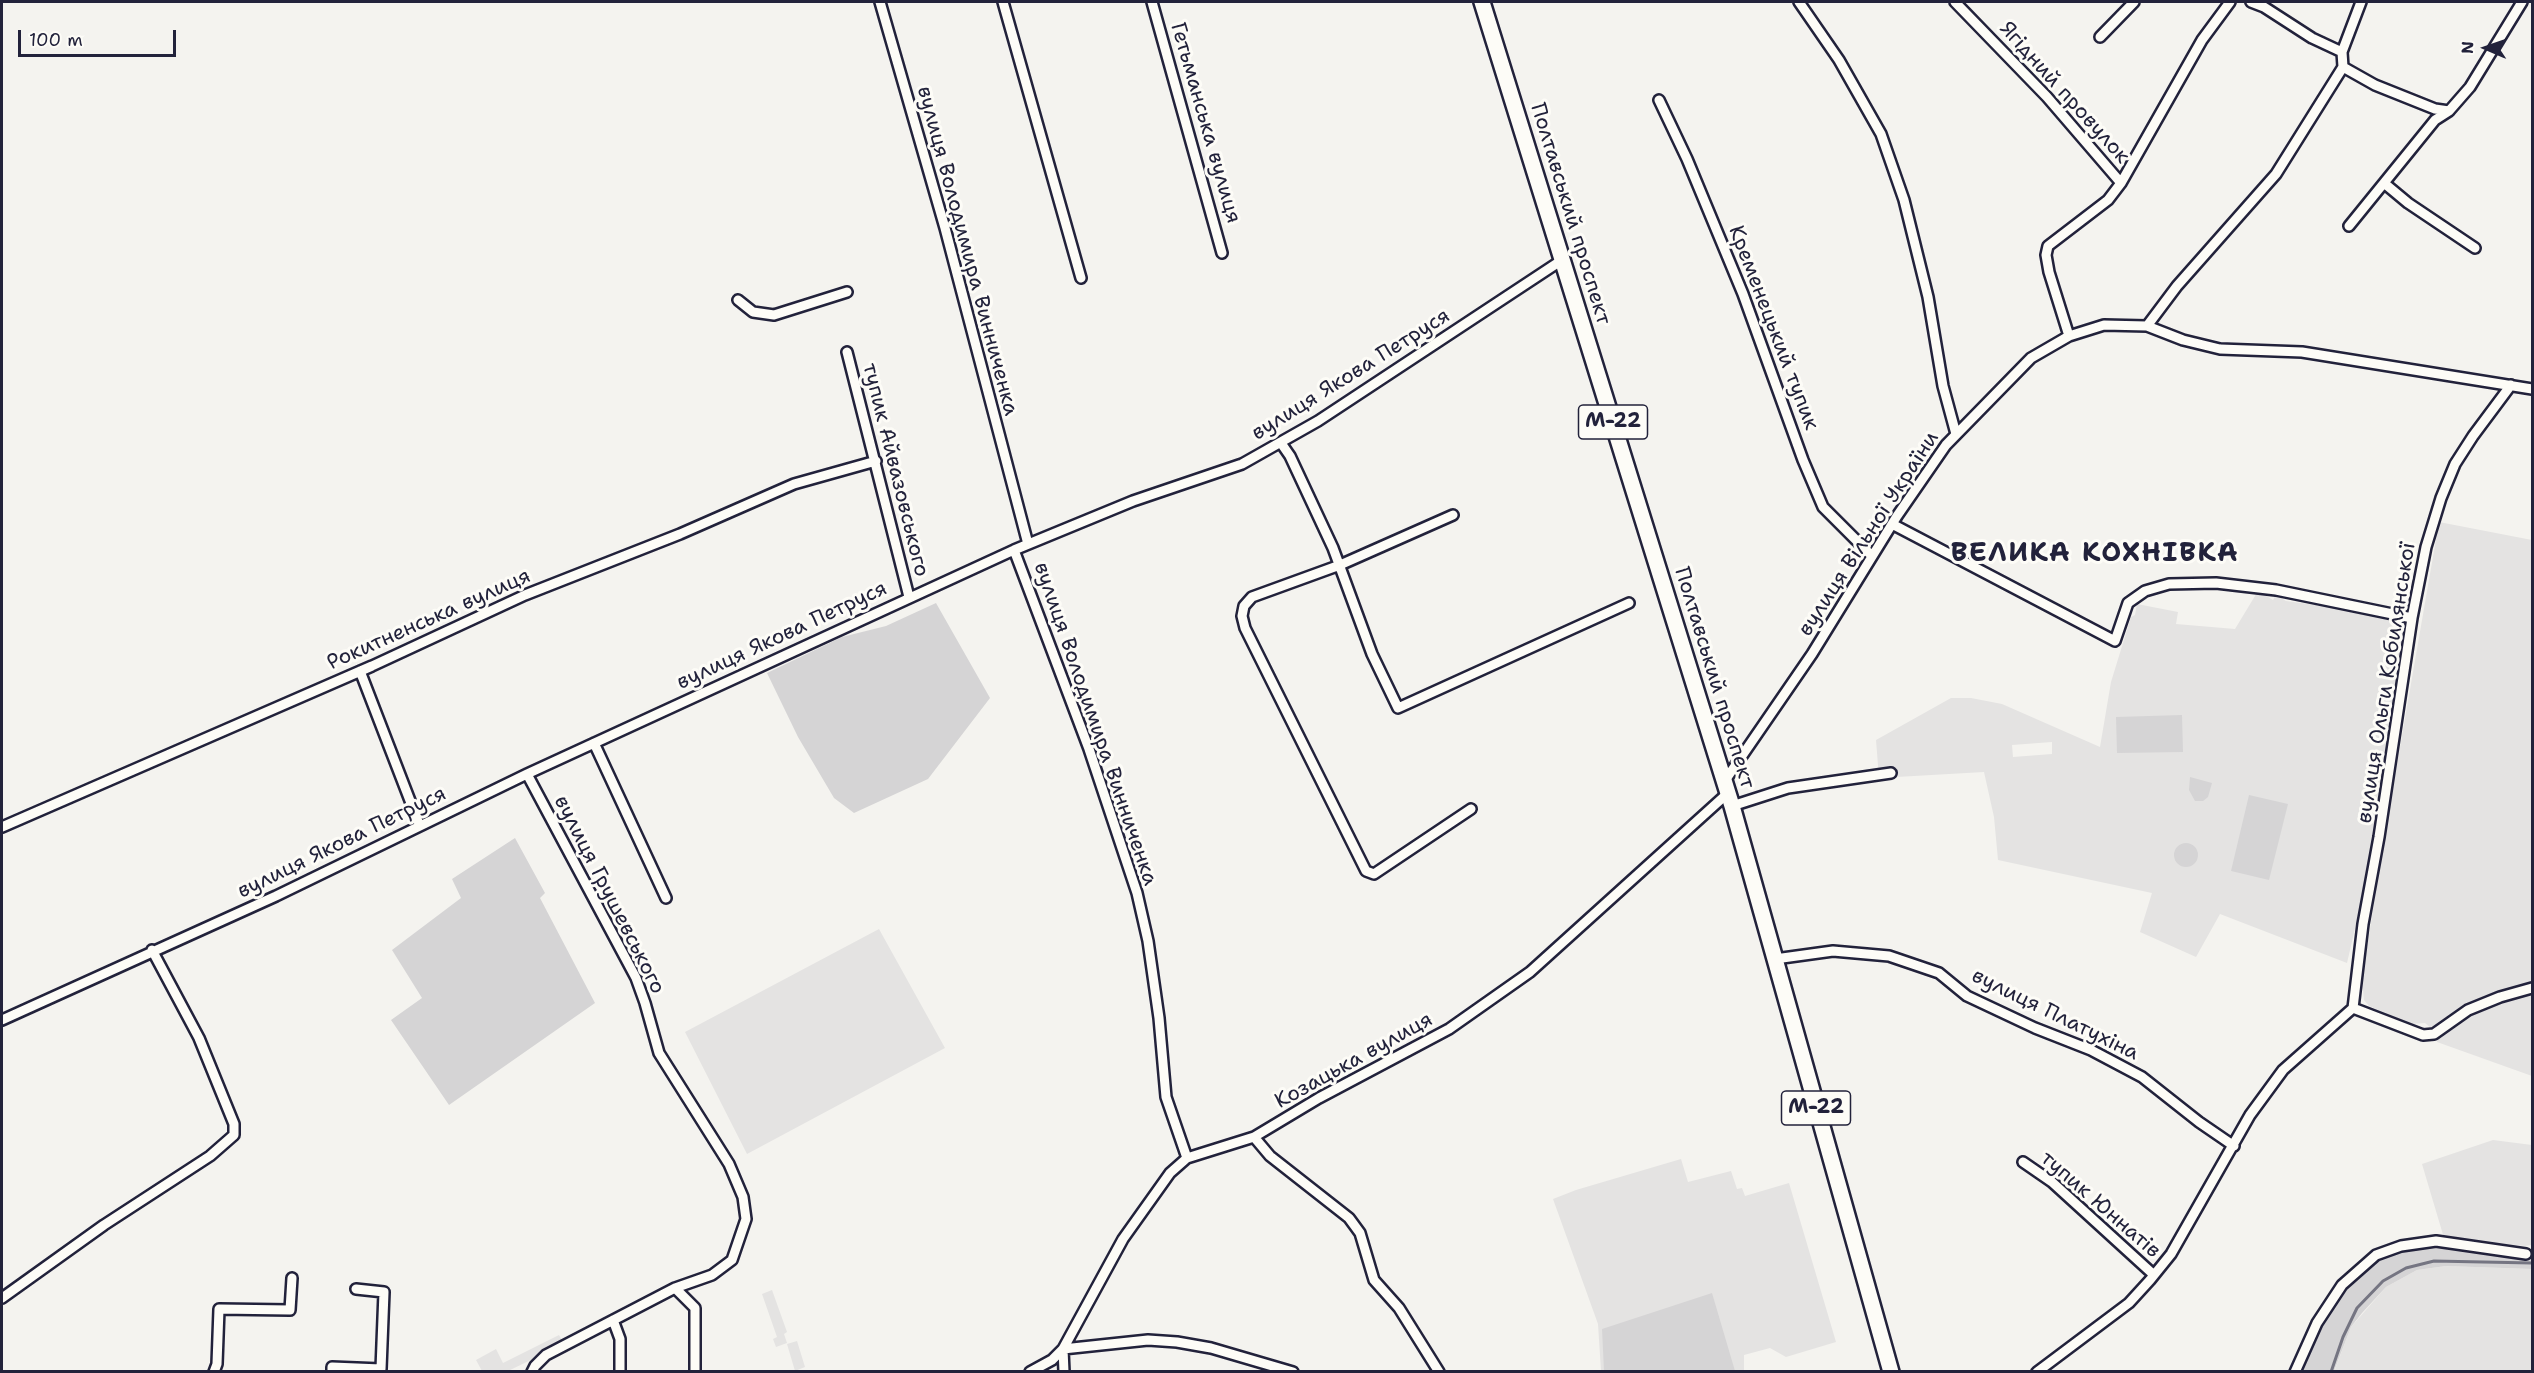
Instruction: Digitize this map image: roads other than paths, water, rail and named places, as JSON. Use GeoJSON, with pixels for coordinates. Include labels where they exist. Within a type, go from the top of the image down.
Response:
{"type":"FeatureCollection","features":[{"type":"Feature","properties":{"kind":"highway","name":"Полтавський проспект"},"geometry":{"type":"LineString","coordinates":[[1482,2],[1728,794],[1891,1371]]}},
{"type":"Feature","properties":{"kind":"street","name":"вулиця Володимира Винниченка"},"geometry":{"type":"LineString","coordinates":[[880,2],[945,228],[1028,544]]}},
{"type":"Feature","properties":{"kind":"street"},"geometry":{"type":"LineString","coordinates":[[1003,2],[1081,278]]}},
{"type":"Feature","properties":{"kind":"street","name":"Гетьманська вулиця"},"geometry":{"type":"LineString","coordinates":[[1152,2],[1222,253]]}},
{"type":"Feature","properties":{"kind":"street"},"geometry":{"type":"LineString","coordinates":[[1799,2],[1839,60],[1881,134],[1904,200],[1928,297],[1943,386],[1956,434]]}},
{"type":"Feature","properties":{"kind":"street","name":"Ягідний провулок"},"geometry":{"type":"LineString","coordinates":[[1955,2],[2047,97],[2121,183]]}},
{"type":"Feature","properties":{"kind":"street"},"geometry":{"type":"LineString","coordinates":[[2100,37],[2134,2]]}},
{"type":"Feature","properties":{"kind":"street"},"geometry":{"type":"LineString","coordinates":[[2069,336],[2049,272],[2046,255],[2048,246],[2108,200],[2121,183],[2202,40],[2230,2]]}},
{"type":"Feature","properties":{"kind":"street"},"geometry":{"type":"LineString","coordinates":[[2251,2],[2264,7],[2312,38],[2342,52]]}},
{"type":"Feature","properties":{"kind":"street"},"geometry":{"type":"LineString","coordinates":[[2147,326],[2176,286],[2276,174],[2343,67],[2342,52],[2361,2]]}},
{"type":"Feature","properties":{"kind":"street"},"geometry":{"type":"LineString","coordinates":[[2349,226],[2436,120],[2449,111],[2470,87],[2522,2]]}},
{"type":"Feature","properties":{"kind":"street"},"geometry":{"type":"LineString","coordinates":[[2343,67],[2375,85],[2435,109],[2449,111]]}},
{"type":"Feature","properties":{"kind":"street","name":"Кременецький тупик"},"geometry":{"type":"LineString","coordinates":[[1659,100],[1687,159],[1743,294],[1803,460],[1823,507],[1872,556]]}},
{"type":"Feature","properties":{"kind":"street"},"geometry":{"type":"LineString","coordinates":[[2384,183],[2475,248]]}},
{"type":"Feature","properties":{"kind":"street","name":"вулиця Якова Петруся"},"geometry":{"type":"LineString","coordinates":[[2,1020],[152,950],[276,896],[419,824],[909,597],[1028,544],[1133,501],[1242,464],[1318,421],[1562,260]]}},
{"type":"Feature","properties":{"kind":"street"},"geometry":{"type":"LineString","coordinates":[[738,300],[753,312],[774,315],[847,292]]}},
{"type":"Feature","properties":{"kind":"street","name":"вулиця Вільної України"},"geometry":{"type":"LineString","coordinates":[[1728,794],[1872,556],[1946,445],[2031,357],[2069,336],[2104,325],[2147,326],[2183,340],[2220,349],[2302,352],[2532,389]]}},
{"type":"Feature","properties":{"kind":"street","name":"тупик Айвазовського"},"geometry":{"type":"LineString","coordinates":[[847,352],[909,597]]}},
{"type":"Feature","properties":{"kind":"street","name":"вулиця Ольги Кобилянської"},"geometry":{"type":"LineString","coordinates":[[2353,1008],[2363,924],[2379,837],[2412,618],[2426,547],[2441,498],[2456,464],[2473,436],[2511,385]]}},
{"type":"Feature","properties":{"kind":"street"},"geometry":{"type":"LineString","coordinates":[[1281,444],[1290,456],[1340,565],[1372,654],[1398,708],[1629,603]]}},
{"type":"Feature","properties":{"kind":"street","name":"Рокитненська вулиця"},"geometry":{"type":"LineString","coordinates":[[2,827],[360,671],[525,595],[680,534],[794,484],[876,461]]}},
{"type":"Feature","properties":{"kind":"street"},"geometry":{"type":"LineString","coordinates":[[1453,515],[1340,565],[1252,597],[1244,606],[1242,616],[1245,628],[1366,871],[1374,874],[1471,809]]}},
{"type":"Feature","properties":{"kind":"street"},"geometry":{"type":"LineString","coordinates":[[1892,524],[2115,641],[2128,603],[2145,591],[2169,584],[2216,583],[2276,590],[2412,618]]}},
{"type":"Feature","properties":{"kind":"street","name":"вулиця Володимира Винниченка"},"geometry":{"type":"LineString","coordinates":[[1014,550],[1085,738],[1137,893],[1148,941],[1159,1018],[1166,1097],[1187,1158]]}},
{"type":"Feature","properties":{"kind":"street"},"geometry":{"type":"LineString","coordinates":[[360,671],[419,824]]}},
{"type":"Feature","properties":{"kind":"street"},"geometry":{"type":"LineString","coordinates":[[594,743],[666,898]]}},
{"type":"Feature","properties":{"kind":"street"},"geometry":{"type":"LineString","coordinates":[[1728,794],[1891,773]]}},
{"type":"Feature","properties":{"kind":"street","name":"вулиця Грушевського"},"geometry":{"type":"LineString","coordinates":[[527,774],[636,978],[659,1053],[732,1172],[743,1197],[746,1219],[732,1260],[712,1275],[675,1288]]}},
{"type":"Feature","properties":{"kind":"street","name":"Козацька вулиця"},"geometry":{"type":"LineString","coordinates":[[1030,1371],[1052,1360],[1063,1349],[1123,1239],[1164,1182],[1187,1158],[1254,1137],[1319,1098],[1449,1029],[1506,990],[1565,943],[1728,794]]}},
{"type":"Feature","properties":{"kind":"street"},"geometry":{"type":"LineString","coordinates":[[2,1298],[104,1225],[210,1156],[234,1135],[234,1124],[199,1038],[152,950]]}},
{"type":"Feature","properties":{"kind":"street","name":"вулиця Платухіна"},"geometry":{"type":"LineString","coordinates":[[1775,959],[1833,951],[1888,956],[1939,973],[1967,996],[2035,1028],[2091,1050],[2142,1077],[2199,1122],[2234,1146]]}},
{"type":"Feature","properties":{"kind":"street"},"geometry":{"type":"LineString","coordinates":[[2037,1371],[2129,1303],[2154,1275],[2171,1254],[2250,1115],[2283,1070],[2353,1008],[2423,1035],[2434,1034],[2468,1010],[2500,997],[2532,988]]}},
{"type":"Feature","properties":{"kind":"street"},"geometry":{"type":"LineString","coordinates":[[1254,1137],[1270,1156],[1348,1218],[1360,1233],[1374,1280],[1399,1308],[1438,1371]]}},
{"type":"Feature","properties":{"kind":"street","name":"тупик Юннатів"},"geometry":{"type":"LineString","coordinates":[[2023,1162],[2052,1182],[2154,1275]]}},
{"type":"Feature","properties":{"kind":"street"},"geometry":{"type":"LineString","coordinates":[[2295,1371],[2317,1323],[2342,1285],[2376,1256],[2401,1246],[2436,1241],[2526,1254]]}},
{"type":"Feature","properties":{"kind":"street"},"geometry":{"type":"LineString","coordinates":[[214,1371],[217,1364],[219,1309],[290,1310],[292,1278]]}},
{"type":"Feature","properties":{"kind":"street"},"geometry":{"type":"LineString","coordinates":[[532,1371],[546,1355],[675,1288],[696,1308],[695,1371]]}},
{"type":"Feature","properties":{"kind":"street"},"geometry":{"type":"LineString","coordinates":[[332,1371],[332,1367],[381,1369],[384,1292],[356,1289]]}},
{"type":"Feature","properties":{"kind":"street"},"geometry":{"type":"LineString","coordinates":[[613,1320],[620,1339],[620,1371]]}},
{"type":"Feature","properties":{"kind":"street"},"geometry":{"type":"LineString","coordinates":[[1064,1371],[1063,1349],[1148,1340],[1211,1348],[1293,1371]]}},
{"type":"Feature","properties":{"kind":"waterway"},"geometry":{"type":"LineString","coordinates":[[2331,1372],[2343,1337],[2357,1308],[2383,1281],[2406,1268],[2434,1261],[2532,1263]]}},
{"type":"Feature","properties":{"kind":"district","name":"ВЕЛИКА КОХНІВКА"},"geometry":{"type":"Point","coordinates":[2095,554]}}]}
